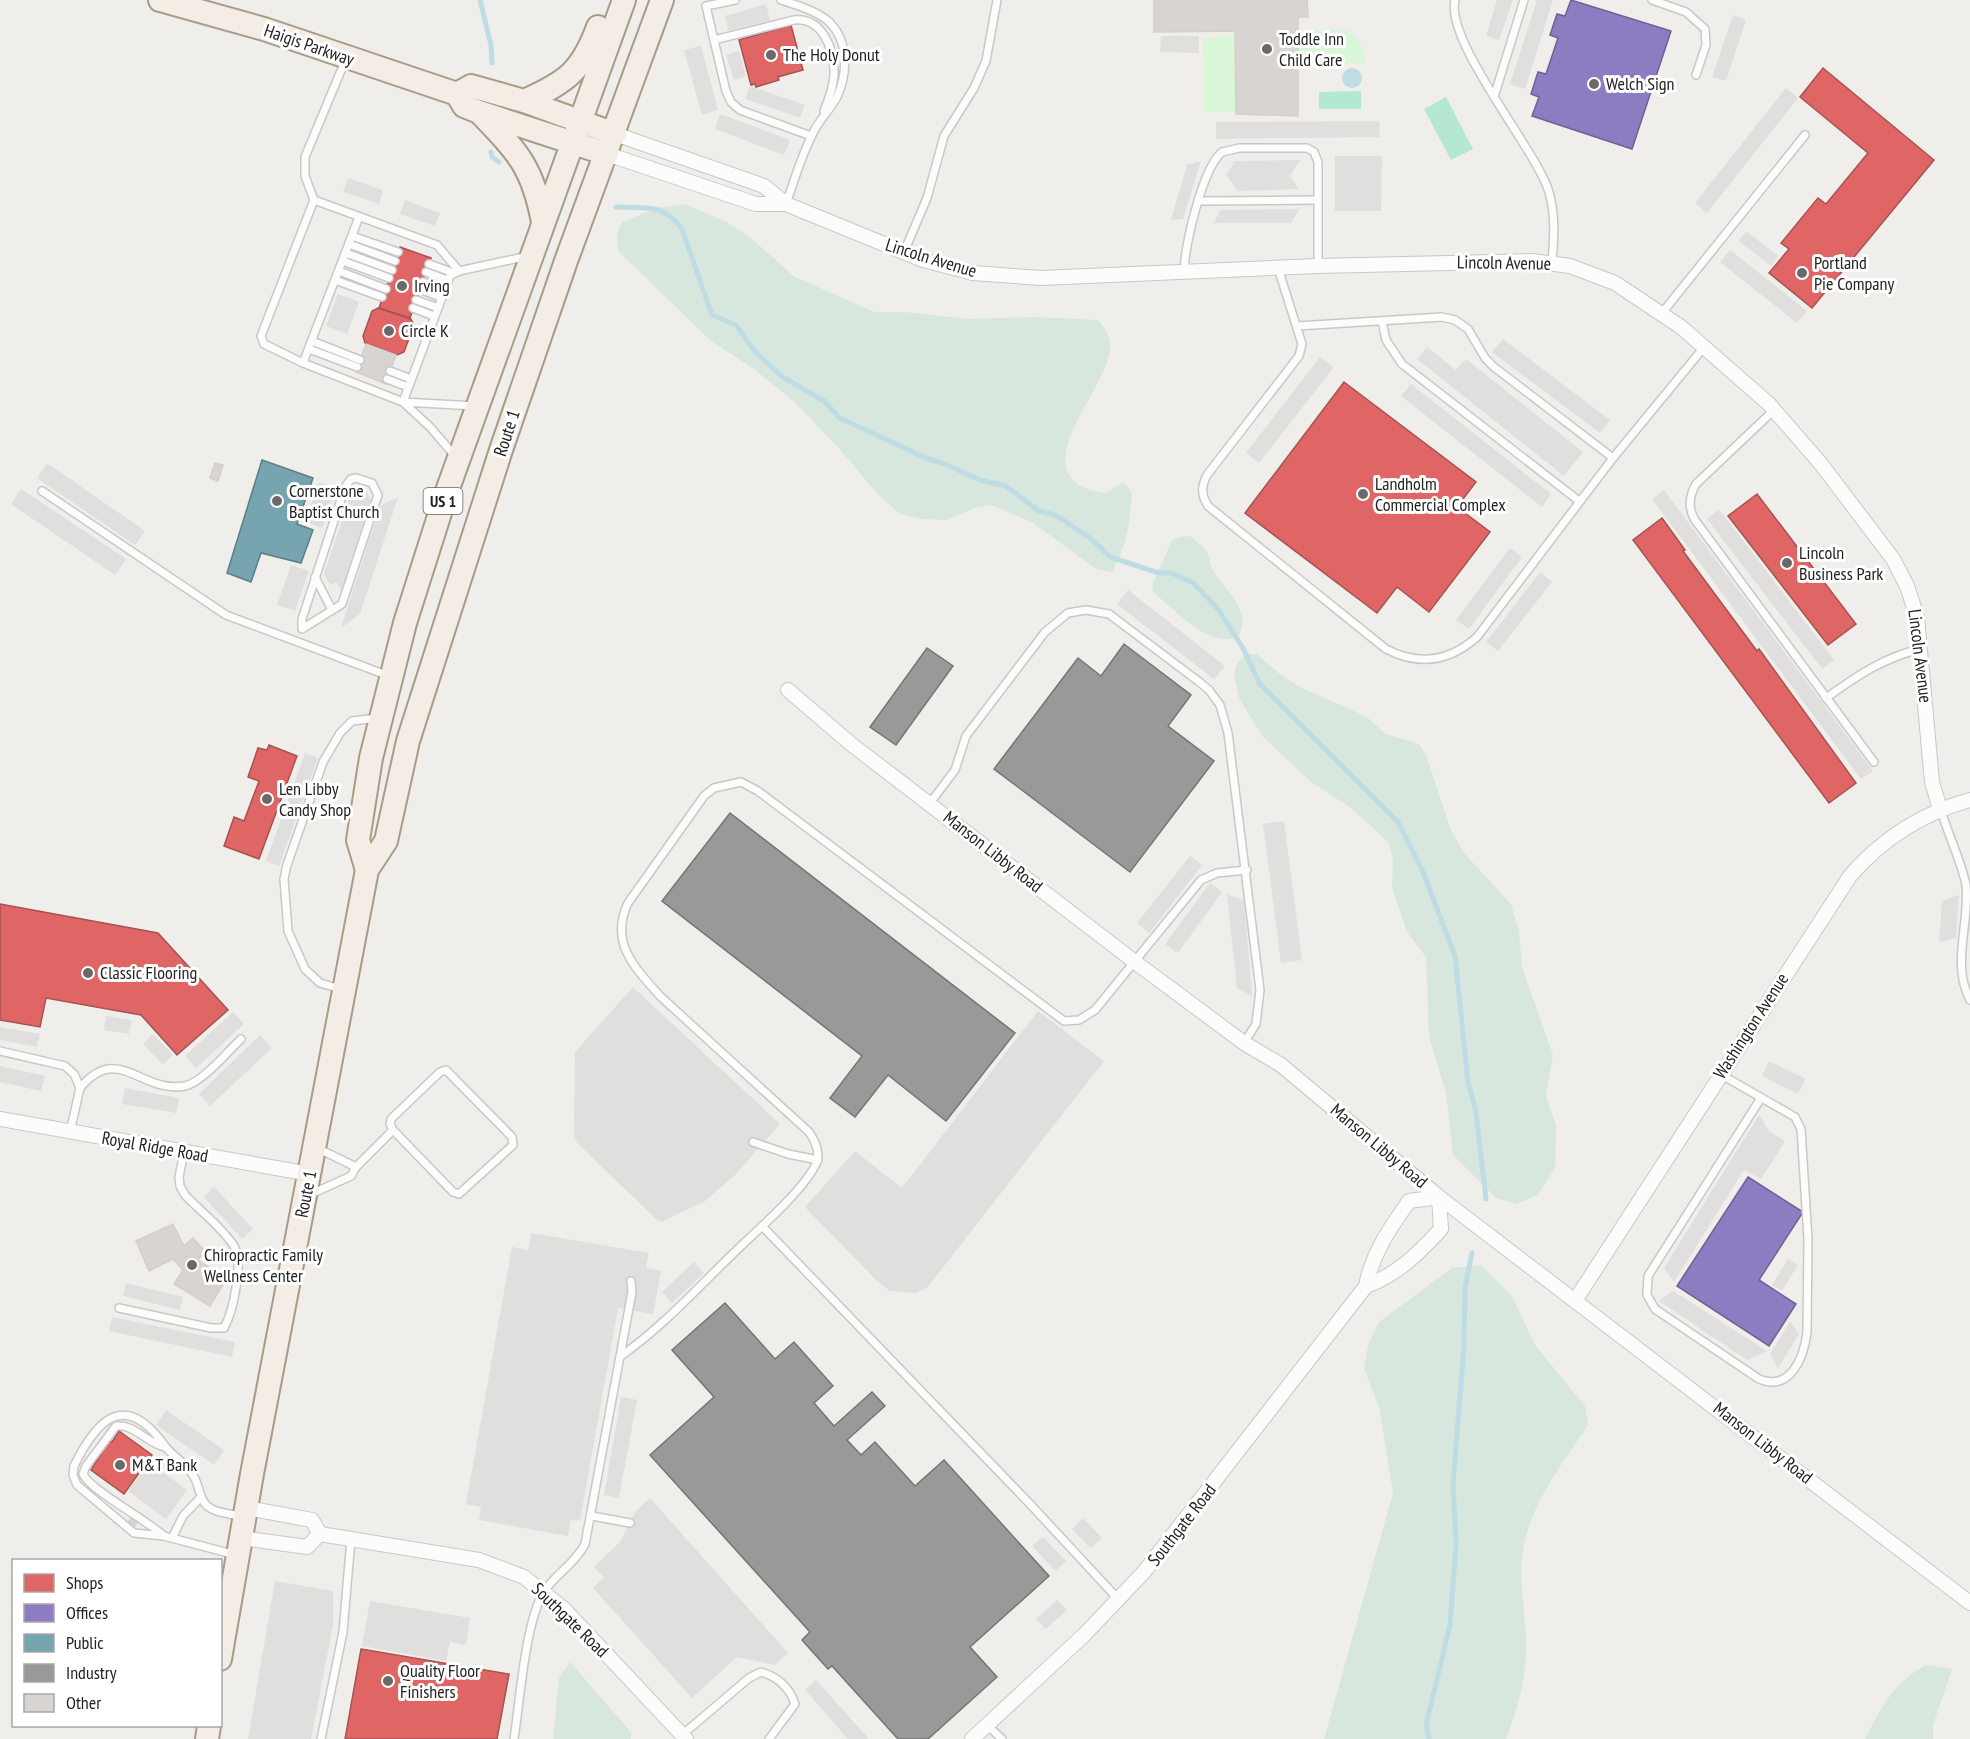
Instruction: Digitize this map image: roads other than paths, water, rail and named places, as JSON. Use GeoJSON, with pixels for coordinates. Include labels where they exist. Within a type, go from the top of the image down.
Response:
{"type":"FeatureCollection","features":[{"type":"Feature","properties":{"kind":"main road","name":"Haigis Parkway"},"geometry":{"type":"LineString","coordinates":[[160,0],[264,29],[346,59],[457,94],[464,105],[479,112],[572,142],[611,144]]}},
{"type":"Feature","properties":{"kind":"main road"},"geometry":{"type":"LineString","coordinates":[[524,101],[562,81],[581,65],[588,54],[608,0]]}},
{"type":"Feature","properties":{"kind":"main road","name":"Route 1"},"geometry":{"type":"LineString","coordinates":[[367,870],[358,840],[371,758],[409,612],[458,459],[624,0]]}},
{"type":"Feature","properties":{"kind":"main road","name":"Route 1"},"geometry":{"type":"LineString","coordinates":[[222,1648],[367,870],[386,841],[408,741],[424,687],[512,418],[566,261],[611,144],[662,0]]}},
{"type":"Feature","properties":{"kind":"main road","name":"Haigis Parkway"},"geometry":{"type":"LineString","coordinates":[[457,94],[471,86],[524,101],[580,121],[611,144]]}},
{"type":"Feature","properties":{"kind":"main road"},"geometry":{"type":"LineString","coordinates":[[479,112],[526,166],[538,196],[543,223]]}},
{"type":"Feature","properties":{"kind":"street","name":"Lincoln Avenue"},"geometry":{"type":"LineString","coordinates":[[611,144],[756,204],[786,204]]}},
{"type":"Feature","properties":{"kind":"street","name":"Lincoln Avenue"},"geometry":{"type":"LineString","coordinates":[[611,144],[765,186],[786,204],[904,252],[962,271],[1011,278],[1318,266],[1552,262],[1570,266],[1615,283],[1662,313],[1705,346],[1774,410],[1821,464],[1893,559],[1912,598],[1921,649],[1932,782],[1940,809]]}},
{"type":"Feature","properties":{"kind":"street","name":"Manson Libby Road"},"geometry":{"type":"LineString","coordinates":[[788,690],[851,744],[1135,962],[1244,1043],[1281,1065],[1439,1197],[1576,1299],[1970,1603]]}},
{"type":"Feature","properties":{"kind":"street","name":"Washington Avenue"},"geometry":{"type":"LineString","coordinates":[[1576,1299],[1850,876],[1883,843],[1940,809],[1970,800]]}},
{"type":"Feature","properties":{"kind":"street","name":"Royal Ridge Road"},"geometry":{"type":"LineString","coordinates":[[0,1119],[310,1173]]}},
{"type":"Feature","properties":{"kind":"street","name":"Southgate Road"},"geometry":{"type":"LineString","coordinates":[[972,1739],[1119,1600],[1175,1534],[1366,1286],[1370,1267],[1391,1226],[1408,1201],[1439,1197],[1441,1229],[1420,1251],[1387,1279],[1366,1286]]}},
{"type":"Feature","properties":{"kind":"street","name":"Southgate Road"},"geometry":{"type":"LineString","coordinates":[[243,1530],[312,1520],[320,1534],[479,1560],[518,1574],[544,1591],[684,1737]]}},
{"type":"Feature","properties":{"kind":"street"},"geometry":{"type":"LineString","coordinates":[[243,1530],[307,1547],[320,1534]]}},
{"type":"Feature","properties":{"kind":"lane"},"geometry":{"type":"LineString","coordinates":[[735,0],[705,3],[726,91],[735,107],[811,136]]}},
{"type":"Feature","properties":{"kind":"lane"},"geometry":{"type":"LineString","coordinates":[[781,0],[813,11],[826,20],[833,27],[844,52],[843,81],[811,136],[786,204]]}},
{"type":"Feature","properties":{"kind":"lane"},"geometry":{"type":"LineString","coordinates":[[904,252],[927,198],[944,136],[974,88],[986,61],[997,0]]}},
{"type":"Feature","properties":{"kind":"lane"},"geometry":{"type":"LineString","coordinates":[[1455,0],[1454,11],[1461,36],[1494,97],[1538,168],[1548,190],[1554,223],[1552,262]]}},
{"type":"Feature","properties":{"kind":"lane"},"geometry":{"type":"LineString","coordinates":[[1494,97],[1524,0]]}},
{"type":"Feature","properties":{"kind":"lane"},"geometry":{"type":"LineString","coordinates":[[1652,0],[1686,12],[1705,29],[1706,45],[1696,75]]}},
{"type":"Feature","properties":{"kind":"lane"},"geometry":{"type":"LineString","coordinates":[[714,40],[794,20],[814,25],[829,43],[834,72],[831,94],[822,120]]}},
{"type":"Feature","properties":{"kind":"lane"},"geometry":{"type":"LineString","coordinates":[[346,59],[305,157],[305,176],[314,200],[261,336],[270,349],[403,402],[478,406]]}},
{"type":"Feature","properties":{"kind":"lane"},"geometry":{"type":"LineString","coordinates":[[1662,313],[1805,135]]}},
{"type":"Feature","properties":{"kind":"lane"},"geometry":{"type":"LineString","coordinates":[[1184,272],[1187,244],[1199,201],[1216,156],[1228,149],[1239,148],[1312,150],[1318,162],[1318,266]]}},
{"type":"Feature","properties":{"kind":"lane"},"geometry":{"type":"LineString","coordinates":[[314,200],[437,245],[457,272]]}},
{"type":"Feature","properties":{"kind":"lane"},"geometry":{"type":"LineString","coordinates":[[1199,201],[1318,200]]}},
{"type":"Feature","properties":{"kind":"lane"},"geometry":{"type":"LineString","coordinates":[[303,363],[360,217]]}},
{"type":"Feature","properties":{"kind":"lane"},"geometry":{"type":"LineString","coordinates":[[352,236],[398,252]]}},
{"type":"Feature","properties":{"kind":"lane"},"geometry":{"type":"LineString","coordinates":[[349,244],[395,261]]}},
{"type":"Feature","properties":{"kind":"lane"},"geometry":{"type":"LineString","coordinates":[[403,402],[447,280],[457,272],[531,256]]}},
{"type":"Feature","properties":{"kind":"lane"},"geometry":{"type":"LineString","coordinates":[[344,257],[391,274]]}},
{"type":"Feature","properties":{"kind":"lane"},"geometry":{"type":"LineString","coordinates":[[429,264],[457,272]]}},
{"type":"Feature","properties":{"kind":"lane"},"geometry":{"type":"LineString","coordinates":[[1278,268],[1302,344],[1299,356],[1207,475],[1202,492],[1208,506],[1386,649],[1399,655],[1431,660],[1447,658],[1465,648],[1477,637],[1579,501],[1705,346]]}},
{"type":"Feature","properties":{"kind":"lane"},"geometry":{"type":"LineString","coordinates":[[339,271],[386,289]]}},
{"type":"Feature","properties":{"kind":"lane"},"geometry":{"type":"LineString","coordinates":[[426,272],[447,280]]}},
{"type":"Feature","properties":{"kind":"lane"},"geometry":{"type":"LineString","coordinates":[[335,280],[382,297]]}},
{"type":"Feature","properties":{"kind":"lane"},"geometry":{"type":"LineString","coordinates":[[423,282],[443,289]]}},
{"type":"Feature","properties":{"kind":"lane"},"geometry":{"type":"LineString","coordinates":[[420,290],[440,297]]}},
{"type":"Feature","properties":{"kind":"lane"},"geometry":{"type":"LineString","coordinates":[[416,300],[436,308]]}},
{"type":"Feature","properties":{"kind":"lane"},"geometry":{"type":"LineString","coordinates":[[413,308],[434,316]]}},
{"type":"Feature","properties":{"kind":"lane"},"geometry":{"type":"LineString","coordinates":[[1297,326],[1422,316],[1455,320],[1468,329],[1485,358],[1494,367],[1613,458]]}},
{"type":"Feature","properties":{"kind":"lane"},"geometry":{"type":"LineString","coordinates":[[1382,321],[1386,340],[1402,364],[1579,501]]}},
{"type":"Feature","properties":{"kind":"lane"},"geometry":{"type":"LineString","coordinates":[[309,349],[359,363],[312,341]]}},
{"type":"Feature","properties":{"kind":"lane"},"geometry":{"type":"LineString","coordinates":[[390,371],[410,383]]}},
{"type":"Feature","properties":{"kind":"lane"},"geometry":{"type":"LineString","coordinates":[[387,379],[410,383]]}},
{"type":"Feature","properties":{"kind":"lane"},"geometry":{"type":"LineString","coordinates":[[403,402],[430,427],[458,459]]}},
{"type":"Feature","properties":{"kind":"lane"},"geometry":{"type":"LineString","coordinates":[[1774,410],[1696,484],[1690,508],[1695,520],[1874,762]]}},
{"type":"Feature","properties":{"kind":"lane"},"geometry":{"type":"LineString","coordinates":[[296,643],[315,577],[347,483],[356,478],[372,483],[378,491],[377,502],[342,604],[302,628]]}},
{"type":"Feature","properties":{"kind":"lane"},"geometry":{"type":"LineString","coordinates":[[42,491],[210,606],[296,643],[391,677]]}},
{"type":"Feature","properties":{"kind":"lane"},"geometry":{"type":"LineString","coordinates":[[315,577],[332,610]]}},
{"type":"Feature","properties":{"kind":"lane"},"geometry":{"type":"LineString","coordinates":[[930,803],[955,770],[966,736],[1045,632],[1068,613],[1099,611],[1109,614],[1198,681],[1209,690],[1220,705],[1232,751],[1260,990],[1256,1024],[1244,1043]]}},
{"type":"Feature","properties":{"kind":"lane"},"geometry":{"type":"LineString","coordinates":[[1826,698],[1883,661],[1898,654],[1921,649]]}},
{"type":"Feature","properties":{"kind":"lane"},"geometry":{"type":"LineString","coordinates":[[344,990],[320,983],[305,969],[288,931],[284,879],[308,800],[332,746],[352,721],[381,718]]}},
{"type":"Feature","properties":{"kind":"lane"},"geometry":{"type":"LineString","coordinates":[[621,1356],[645,1339],[762,1226],[807,1177],[818,1160],[818,1151],[809,1132],[661,997],[639,972],[622,942],[621,917],[628,903],[704,796],[714,788],[741,782],[758,791],[1059,1020],[1079,1020],[1095,1010],[1201,880],[1217,873],[1247,870]]}},
{"type":"Feature","properties":{"kind":"lane"},"geometry":{"type":"LineString","coordinates":[[1940,809],[1967,886],[1962,964],[1965,988],[1970,1000]]}},
{"type":"Feature","properties":{"kind":"lane"},"geometry":{"type":"LineString","coordinates":[[70,1132],[80,1088],[97,1070],[121,1069],[169,1086],[185,1086],[199,1078],[241,1039]]}},
{"type":"Feature","properties":{"kind":"lane"},"geometry":{"type":"LineString","coordinates":[[0,1051],[65,1066],[74,1074],[80,1088]]}},
{"type":"Feature","properties":{"kind":"lane"},"geometry":{"type":"LineString","coordinates":[[446,1070],[512,1137],[513,1145],[462,1193],[456,1194],[393,1130],[390,1124],[391,1119],[440,1072],[446,1070]]}},
{"type":"Feature","properties":{"kind":"lane"},"geometry":{"type":"LineString","coordinates":[[1720,1074],[1795,1117],[1801,1129],[1808,1239],[1805,1346],[1787,1378],[1782,1383],[1774,1384],[1759,1379],[1655,1309],[1647,1295],[1648,1276],[1761,1098]]}},
{"type":"Feature","properties":{"kind":"lane"},"geometry":{"type":"LineString","coordinates":[[305,1197],[351,1176],[356,1167],[393,1130]]}},
{"type":"Feature","properties":{"kind":"lane"},"geometry":{"type":"LineString","coordinates":[[753,1142],[788,1154],[818,1160]]}},
{"type":"Feature","properties":{"kind":"lane"},"geometry":{"type":"LineString","coordinates":[[315,1147],[356,1167]]}},
{"type":"Feature","properties":{"kind":"lane"},"geometry":{"type":"LineString","coordinates":[[119,1308],[211,1328],[224,1328],[228,1320],[237,1275],[236,1250],[185,1195],[180,1186],[183,1152]]}},
{"type":"Feature","properties":{"kind":"lane"},"geometry":{"type":"LineString","coordinates":[[762,1226],[1030,1504],[1119,1600]]}},
{"type":"Feature","properties":{"kind":"lane"},"geometry":{"type":"LineString","coordinates":[[514,1739],[527,1646],[535,1611],[544,1591],[579,1556],[585,1544],[621,1356],[633,1287],[631,1281]]}},
{"type":"Feature","properties":{"kind":"lane"},"geometry":{"type":"LineString","coordinates":[[128,1415],[161,1438],[165,1447],[184,1463],[195,1477],[201,1497],[213,1509],[243,1530],[168,1537],[134,1533],[83,1492],[73,1475],[76,1460],[112,1416],[128,1415]]}},
{"type":"Feature","properties":{"kind":"lane"},"geometry":{"type":"LineString","coordinates":[[165,1447],[156,1445],[124,1425],[116,1426],[83,1471],[85,1478],[93,1485],[168,1537]]}},
{"type":"Feature","properties":{"kind":"lane"},"geometry":{"type":"LineString","coordinates":[[168,1537],[201,1497]]}},
{"type":"Feature","properties":{"kind":"lane"},"geometry":{"type":"LineString","coordinates":[[592,1516],[630,1523]]}},
{"type":"Feature","properties":{"kind":"lane"},"geometry":{"type":"LineString","coordinates":[[321,1739],[344,1622],[351,1539]]}},
{"type":"Feature","properties":{"kind":"lane"},"geometry":{"type":"LineString","coordinates":[[684,1737],[749,1678],[761,1672],[774,1676],[783,1683],[795,1704],[769,1739]]}},
{"type":"Feature","properties":{"kind":"lane"},"geometry":{"type":"LineString","coordinates":[[987,1725],[1002,1739]]}},
{"type":"Feature","properties":{"kind":"water"},"geometry":{"type":"Polygon","coordinates":[[[1352,68],[1359,71],[1362,78],[1359,85],[1352,88],[1345,85],[1342,78],[1345,71],[1352,68]]]}},
{"type":"Feature","properties":{"kind":"waterway"},"geometry":{"type":"LineString","coordinates":[[480,0],[491,45],[492,63]]}},
{"type":"Feature","properties":{"kind":"waterway"},"geometry":{"type":"LineString","coordinates":[[491,152],[492,157],[499,162]]}},
{"type":"Feature","properties":{"kind":"waterway"},"geometry":{"type":"LineString","coordinates":[[616,207],[653,209],[661,211],[675,221],[682,229],[712,315],[736,325],[756,353],[783,377],[824,401],[840,418],[928,459],[980,480],[1006,486],[1039,511],[1055,515],[1075,528],[1094,541],[1110,557],[1159,573],[1172,573],[1193,583],[1218,609],[1243,648],[1260,684],[1398,822],[1423,872],[1455,956],[1468,1082],[1476,1112],[1486,1199]]}},
{"type":"Feature","properties":{"kind":"waterway"},"geometry":{"type":"LineString","coordinates":[[1429,1739],[1426,1725],[1450,1625],[1456,1544],[1453,1484],[1464,1346],[1465,1288],[1472,1253]]}},
{"type":"Feature","properties":{"kind":"place","name":"Toddle Inn Child Care"},"geometry":{"type":"Point","coordinates":[1267,49]}},
{"type":"Feature","properties":{"kind":"place","name":"The Holy Donut"},"geometry":{"type":"Point","coordinates":[771,55]}},
{"type":"Feature","properties":{"kind":"place","name":"Welch Sign"},"geometry":{"type":"Point","coordinates":[1594,84]}},
{"type":"Feature","properties":{"kind":"place","name":"Portland Pie Company"},"geometry":{"type":"Point","coordinates":[1802,273]}},
{"type":"Feature","properties":{"kind":"place","name":"Irving"},"geometry":{"type":"Point","coordinates":[402,286]}},
{"type":"Feature","properties":{"kind":"place","name":"Circle K"},"geometry":{"type":"Point","coordinates":[389,331]}},
{"type":"Feature","properties":{"kind":"place","name":"Landholm Commercial Complex"},"geometry":{"type":"Point","coordinates":[1363,494]}},
{"type":"Feature","properties":{"kind":"place","name":"Cornerstone Baptist Church"},"geometry":{"type":"Point","coordinates":[277,501]}},
{"type":"Feature","properties":{"kind":"place","name":"Lincoln Business Park"},"geometry":{"type":"Point","coordinates":[1787,563]}},
{"type":"Feature","properties":{"kind":"place","name":"Len Libby Candy Shop"},"geometry":{"type":"Point","coordinates":[267,799]}},
{"type":"Feature","properties":{"kind":"place","name":"Classic Flooring"},"geometry":{"type":"Point","coordinates":[88,973]}},
{"type":"Feature","properties":{"kind":"place","name":"Chiropractic Family Wellness Center"},"geometry":{"type":"Point","coordinates":[192,1265]}},
{"type":"Feature","properties":{"kind":"place","name":"M&T Bank"},"geometry":{"type":"Point","coordinates":[120,1465]}},
{"type":"Feature","properties":{"kind":"place","name":"Quality Floor Finishers"},"geometry":{"type":"Point","coordinates":[388,1681]}}]}
